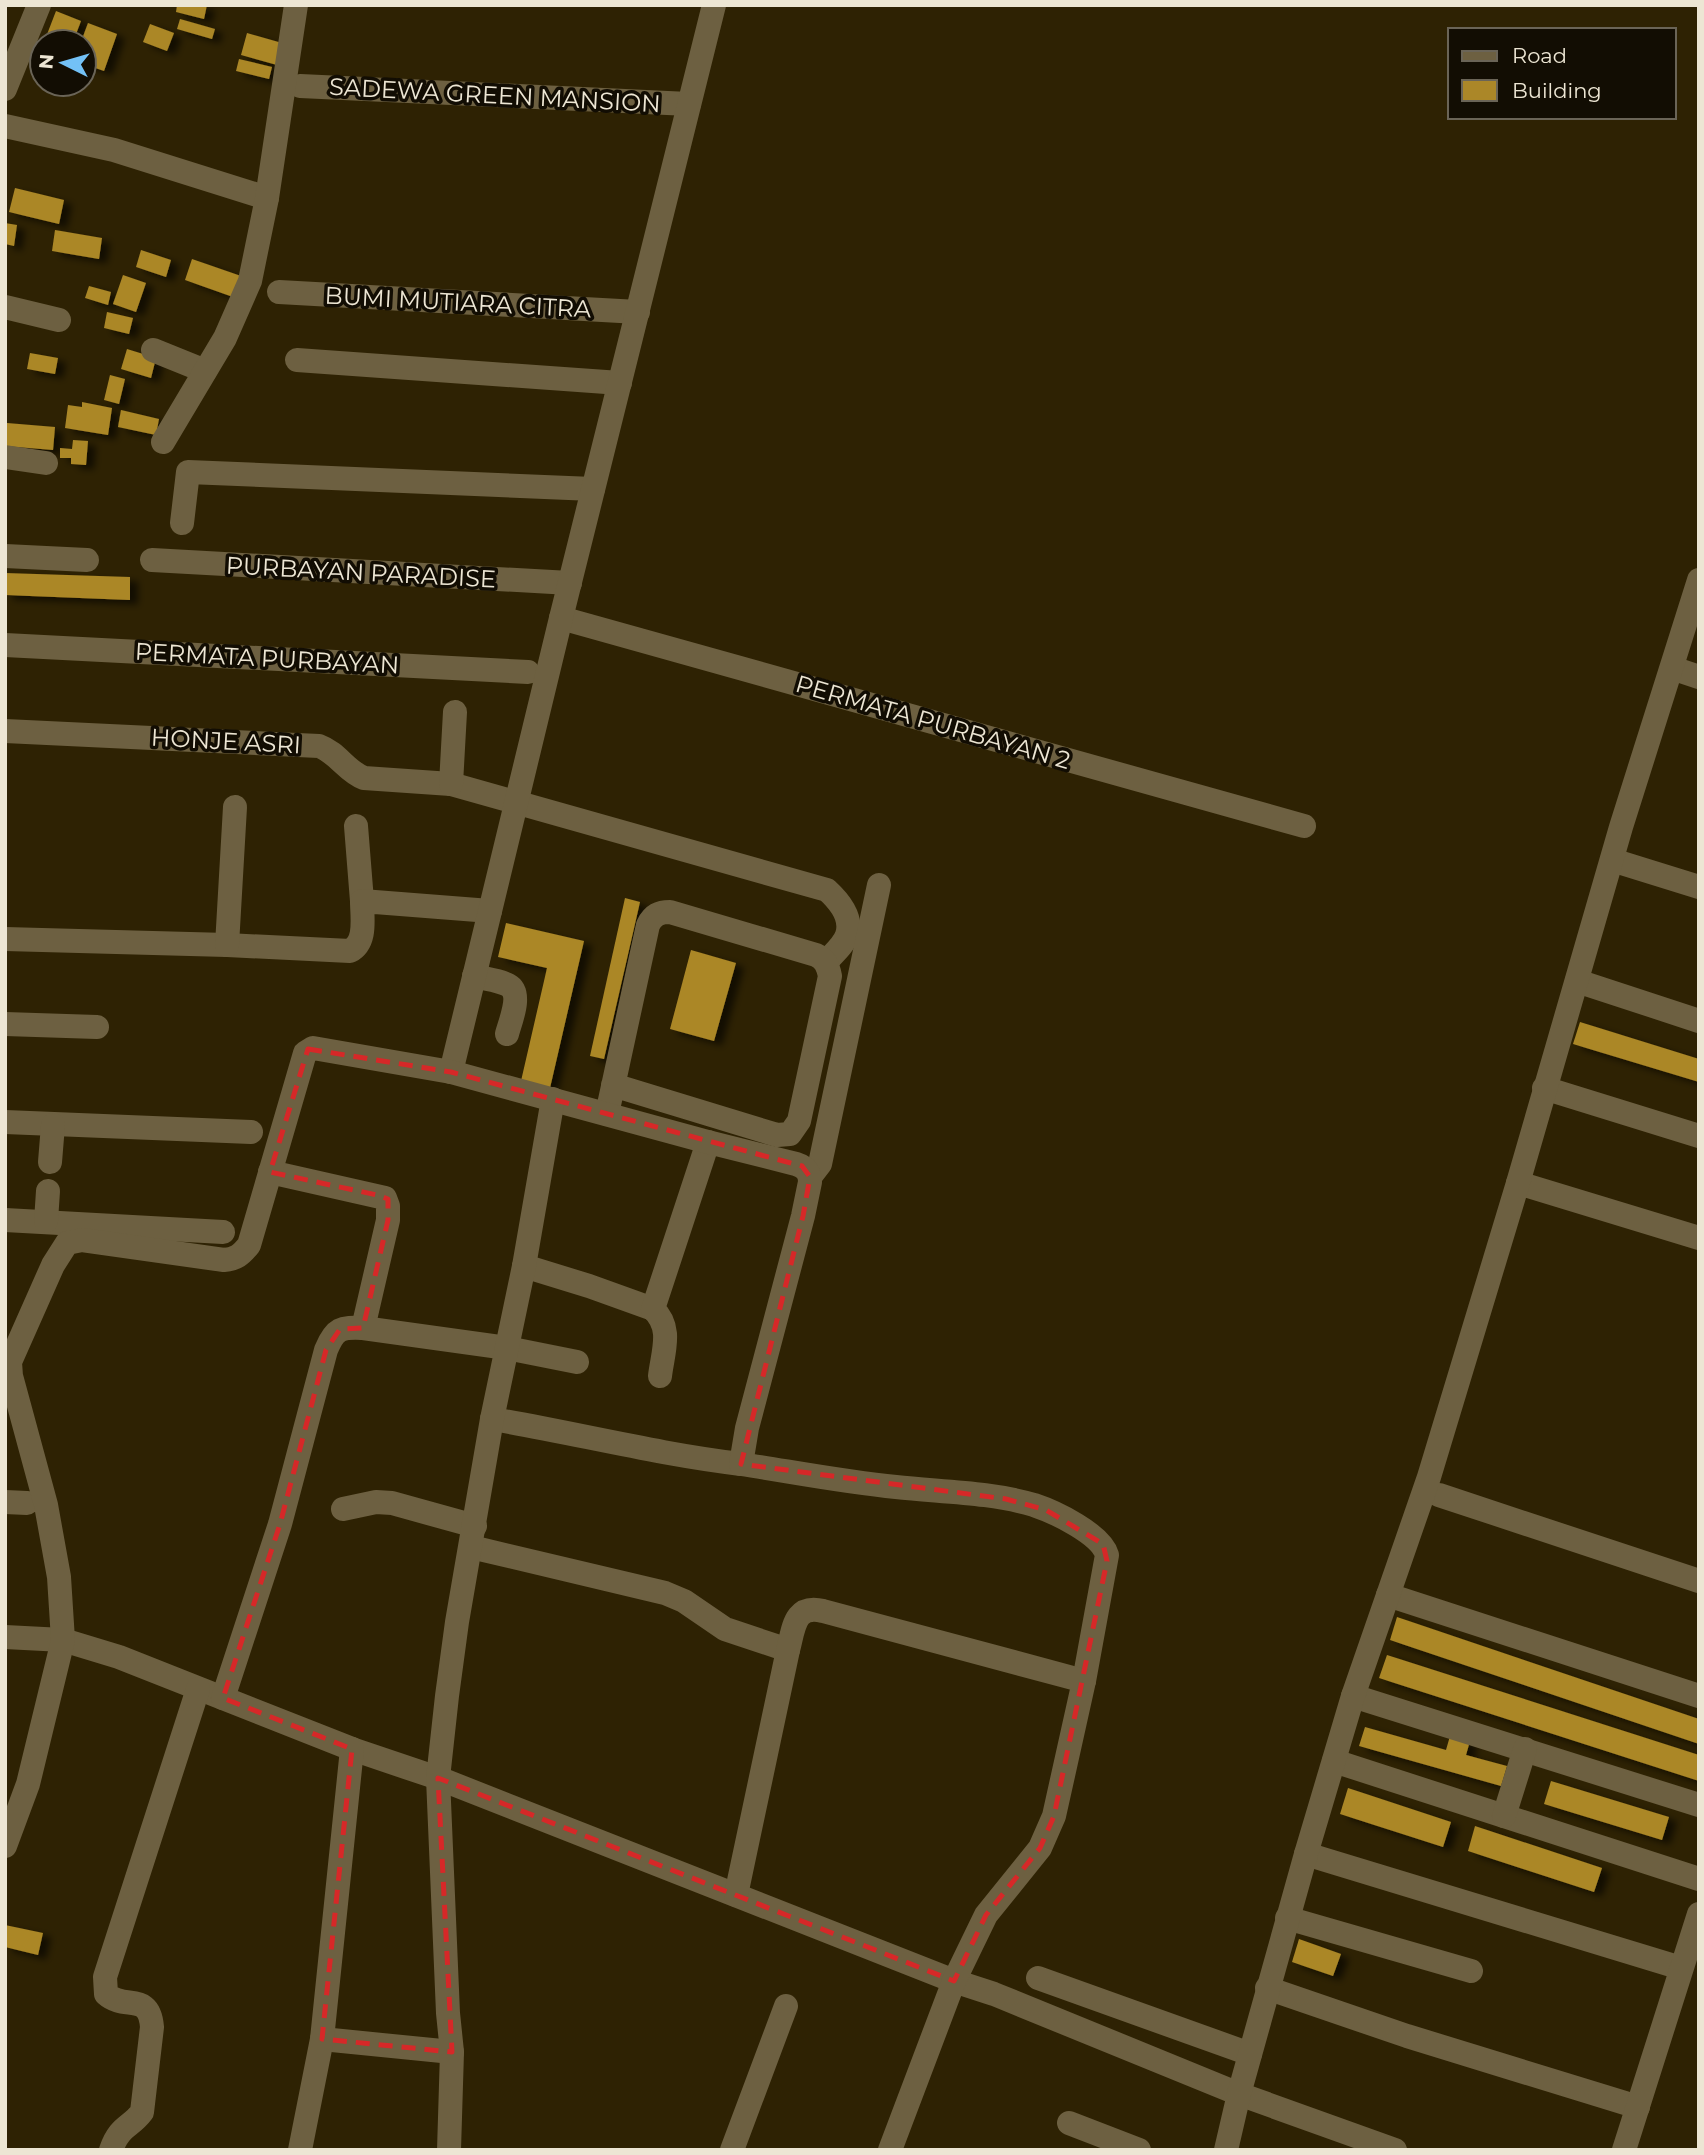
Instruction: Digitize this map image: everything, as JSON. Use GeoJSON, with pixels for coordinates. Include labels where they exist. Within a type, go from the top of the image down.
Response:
{"type":"FeatureCollection","features":[{"type":"Feature","properties":{"kind":"street"},"geometry":{"type":"LineString","coordinates":[[5,89],[39,5]]}},
{"type":"Feature","properties":{"kind":"street"},"geometry":{"type":"LineString","coordinates":[[163,442],[225,338],[243,300],[267,198],[296,5]]}},
{"type":"Feature","properties":{"kind":"street"},"geometry":{"type":"LineString","coordinates":[[451,1072],[714,5]]}},
{"type":"Feature","properties":{"kind":"street","name":"SADEWA GREEN MANSION"},"geometry":{"type":"LineString","coordinates":[[300,86],[690,104]]}},
{"type":"Feature","properties":{"kind":"street"},"geometry":{"type":"LineString","coordinates":[[5,126],[114,150],[267,198]]}},
{"type":"Feature","properties":{"kind":"street","name":"BUMI MUTIARA CITRA"},"geometry":{"type":"LineString","coordinates":[[279,292],[638,312]]}},
{"type":"Feature","properties":{"kind":"street"},"geometry":{"type":"LineString","coordinates":[[5,307],[58,320]]}},
{"type":"Feature","properties":{"kind":"street"},"geometry":{"type":"LineString","coordinates":[[153,350],[205,371]]}},
{"type":"Feature","properties":{"kind":"street"},"geometry":{"type":"LineString","coordinates":[[297,360],[620,383]]}},
{"type":"Feature","properties":{"kind":"street"},"geometry":{"type":"LineString","coordinates":[[5,457],[46,463]]}},
{"type":"Feature","properties":{"kind":"street"},"geometry":{"type":"LineString","coordinates":[[182,523],[188,472],[593,489]]}},
{"type":"Feature","properties":{"kind":"street"},"geometry":{"type":"LineString","coordinates":[[5,556],[87,560]]}},
{"type":"Feature","properties":{"kind":"street","name":"PURBAYAN PARADISE"},"geometry":{"type":"LineString","coordinates":[[152,561],[570,583]]}},
{"type":"Feature","properties":{"kind":"street"},"geometry":{"type":"LineString","coordinates":[[1226,2150],[1287,1918],[1353,1696],[1429,1477],[1612,860],[1672,668],[1694,614],[1699,580]]}},
{"type":"Feature","properties":{"kind":"street","name":"PERMATA PURBAYAN 2"},"geometry":{"type":"LineString","coordinates":[[561,618],[1304,826]]}},
{"type":"Feature","properties":{"kind":"street","name":"PERMATA PURBAYAN"},"geometry":{"type":"LineString","coordinates":[[5,645],[528,672]]}},
{"type":"Feature","properties":{"kind":"street"},"geometry":{"type":"LineString","coordinates":[[1672,668],[1699,677]]}},
{"type":"Feature","properties":{"kind":"street"},"geometry":{"type":"LineString","coordinates":[[451,784],[455,712]]}},
{"type":"Feature","properties":{"kind":"street","name":"HONJE ASRI"},"geometry":{"type":"LineString","coordinates":[[5,731],[311,745],[326,748],[355,775],[364,778],[451,784],[517,801],[827,890],[843,908],[848,930],[847,937],[826,962]]}},
{"type":"Feature","properties":{"kind":"street"},"geometry":{"type":"LineString","coordinates":[[227,945],[235,807]]}},
{"type":"Feature","properties":{"kind":"street"},"geometry":{"type":"LineString","coordinates":[[5,939],[350,951],[358,947],[362,937],[356,826]]}},
{"type":"Feature","properties":{"kind":"street"},"geometry":{"type":"LineString","coordinates":[[1612,860],[1699,887]]}},
{"type":"Feature","properties":{"kind":"street"},"geometry":{"type":"LineString","coordinates":[[741,1464],[747,1428],[803,1216],[810,1177],[820,1164],[879,885]]}},
{"type":"Feature","properties":{"kind":"street"},"geometry":{"type":"LineString","coordinates":[[362,901],[490,911]]}},
{"type":"Feature","properties":{"kind":"street"},"geometry":{"type":"LineString","coordinates":[[607,1114],[613,1086],[649,925],[656,914],[670,912],[816,955],[826,962],[830,976],[808,1084],[799,1121],[790,1134],[784,1136],[613,1086]]}},
{"type":"Feature","properties":{"kind":"street"},"geometry":{"type":"LineString","coordinates":[[474,976],[509,985],[514,990],[516,996],[507,1034]]}},
{"type":"Feature","properties":{"kind":"street"},"geometry":{"type":"LineString","coordinates":[[1577,981],[1699,1021]]}},
{"type":"Feature","properties":{"kind":"street"},"geometry":{"type":"LineString","coordinates":[[5,1024],[97,1027]]}},
{"type":"Feature","properties":{"kind":"street"},"geometry":{"type":"LineString","coordinates":[[5,1846],[17,1783],[63,1640],[59,1577],[53,1541],[11,1376],[12,1355],[53,1265],[67,1243],[82,1240],[223,1260],[242,1254],[249,1245],[305,1053],[313,1048],[451,1072],[796,1164],[806,1169],[810,1177]]}},
{"type":"Feature","properties":{"kind":"street"},"geometry":{"type":"LineString","coordinates":[[808,1084],[836,1092]]}},
{"type":"Feature","properties":{"kind":"street"},"geometry":{"type":"LineString","coordinates":[[1544,1088],[1699,1136]]}},
{"type":"Feature","properties":{"kind":"street"},"geometry":{"type":"LineString","coordinates":[[449,2150],[452,2052],[438,1778],[457,1622],[492,1419],[524,1266],[553,1099]]}},
{"type":"Feature","properties":{"kind":"street"},"geometry":{"type":"LineString","coordinates":[[5,1122],[251,1132]]}},
{"type":"Feature","properties":{"kind":"street"},"geometry":{"type":"LineString","coordinates":[[50,1162],[53,1125]]}},
{"type":"Feature","properties":{"kind":"street"},"geometry":{"type":"LineString","coordinates":[[653,1309],[708,1142]]}},
{"type":"Feature","properties":{"kind":"street"},"geometry":{"type":"LineString","coordinates":[[270,1172],[385,1198],[388,1220],[363,1328]]}},
{"type":"Feature","properties":{"kind":"street"},"geometry":{"type":"LineString","coordinates":[[1518,1183],[1699,1238]]}},
{"type":"Feature","properties":{"kind":"street"},"geometry":{"type":"LineString","coordinates":[[46,1222],[48,1191]]}},
{"type":"Feature","properties":{"kind":"street"},"geometry":{"type":"LineString","coordinates":[[5,1220],[223,1232]]}},
{"type":"Feature","properties":{"kind":"street"},"geometry":{"type":"LineString","coordinates":[[524,1266],[653,1309],[662,1319],[665,1328],[660,1376]]}},
{"type":"Feature","properties":{"kind":"street"},"geometry":{"type":"LineString","coordinates":[[223,1698],[280,1524],[326,1350],[330,1340],[340,1329],[363,1328],[507,1348],[576,1362]]}},
{"type":"Feature","properties":{"kind":"street"},"geometry":{"type":"LineString","coordinates":[[492,1419],[684,1457],[891,1487],[1006,1499],[1046,1510],[1099,1540],[1105,1550],[1107,1561],[1055,1816],[1040,1849],[986,1915],[890,2150]]}},
{"type":"Feature","properties":{"kind":"street"},"geometry":{"type":"LineString","coordinates":[[1439,1495],[1699,1581]]}},
{"type":"Feature","properties":{"kind":"street"},"geometry":{"type":"LineString","coordinates":[[343,1509],[376,1502],[392,1503],[473,1536],[665,1592],[684,1601],[725,1629],[788,1650]]}},
{"type":"Feature","properties":{"kind":"street"},"geometry":{"type":"LineString","coordinates":[[1388,1595],[1699,1696]]}},
{"type":"Feature","properties":{"kind":"street"},"geometry":{"type":"LineString","coordinates":[[736,1895],[788,1650],[800,1613],[809,1608],[1084,1681]]}},
{"type":"Feature","properties":{"kind":"street"},"geometry":{"type":"LineString","coordinates":[[5,1637],[63,1640],[119,1657],[993,1994],[1239,2094],[1395,2150]]}},
{"type":"Feature","properties":{"kind":"street"},"geometry":{"type":"LineString","coordinates":[[111,2150],[119,2132],[142,2112],[152,2027],[147,2008],[133,2002],[116,2000],[106,1994],[105,1977],[198,1689]]}},
{"type":"Feature","properties":{"kind":"street"},"geometry":{"type":"LineString","coordinates":[[1353,1696],[1699,1805]]}},
{"type":"Feature","properties":{"kind":"street"},"geometry":{"type":"LineString","coordinates":[[300,2150],[322,2039],[352,1749]]}},
{"type":"Feature","properties":{"kind":"street"},"geometry":{"type":"LineString","coordinates":[[1504,1815],[1525,1749]]}},
{"type":"Feature","properties":{"kind":"street"},"geometry":{"type":"LineString","coordinates":[[1334,1761],[1699,1879]]}},
{"type":"Feature","properties":{"kind":"street"},"geometry":{"type":"LineString","coordinates":[[1306,1854],[1681,1968]]}},
{"type":"Feature","properties":{"kind":"street"},"geometry":{"type":"LineString","coordinates":[[1624,2150],[1699,1914]]}},
{"type":"Feature","properties":{"kind":"street"},"geometry":{"type":"LineString","coordinates":[[1287,1918],[1471,1971]]}},
{"type":"Feature","properties":{"kind":"street"},"geometry":{"type":"LineString","coordinates":[[1038,1978],[1250,2054]]}},
{"type":"Feature","properties":{"kind":"street"},"geometry":{"type":"LineString","coordinates":[[1268,1988],[1407,2036],[1637,2107]]}},
{"type":"Feature","properties":{"kind":"street"},"geometry":{"type":"LineString","coordinates":[[732,2150],[786,2006]]}},
{"type":"Feature","properties":{"kind":"street"},"geometry":{"type":"LineString","coordinates":[[322,2039],[452,2052]]}},
{"type":"Feature","properties":{"kind":"street"},"geometry":{"type":"LineString","coordinates":[[1069,2123],[1139,2150]]}},
{"type":"Feature","properties":{"kind":"highlighted area"},"geometry":{"type":"Polygon","coordinates":[[[308,1049],[451,1072],[802,1166],[810,1177],[803,1216],[741,1464],[1006,1499],[1046,1510],[1103,1544],[1107,1561],[1054,1816],[1040,1848],[986,1915],[954,1981],[438,1778],[452,2052],[322,2039],[352,1749],[223,1698],[280,1524],[326,1350],[340,1329],[363,1328],[388,1220],[388,1199],[270,1172],[308,1049]]]}},
{"type":"Feature","properties":{"kind":"building"},"geometry":{"type":"Polygon","coordinates":[[[177,5],[207,5],[204,19],[176,12],[177,5]]]}},
{"type":"Feature","properties":{"kind":"building"},"geometry":{"type":"Polygon","coordinates":[[[56,11],[81,21],[78,28],[49,28],[56,11]]]}},
{"type":"Feature","properties":{"kind":"building"},"geometry":{"type":"Polygon","coordinates":[[[180,19],[215,29],[212,39],[177,29],[180,19]]]}},
{"type":"Feature","properties":{"kind":"building"},"geometry":{"type":"Polygon","coordinates":[[[88,23],[117,34],[104,71],[98,69],[98,28],[86,28],[88,23]]]}},
{"type":"Feature","properties":{"kind":"building"},"geometry":{"type":"Polygon","coordinates":[[[150,24],[174,33],[167,51],[143,42],[150,24]]]}},
{"type":"Feature","properties":{"kind":"building"},"geometry":{"type":"Polygon","coordinates":[[[247,33],[282,43],[277,65],[241,55],[247,33]]]}},
{"type":"Feature","properties":{"kind":"building"},"geometry":{"type":"Polygon","coordinates":[[[239,59],[272,67],[269,79],[236,71],[239,59]]]}},
{"type":"Feature","properties":{"kind":"building"},"geometry":{"type":"Polygon","coordinates":[[[15,188],[64,200],[59,224],[9,212],[15,188]]]}},
{"type":"Feature","properties":{"kind":"building"},"geometry":{"type":"Polygon","coordinates":[[[5,223],[17,225],[14,246],[5,244],[5,223]]]}},
{"type":"Feature","properties":{"kind":"building"},"geometry":{"type":"Polygon","coordinates":[[[55,230],[102,238],[99,259],[52,251],[55,230]]]}},
{"type":"Feature","properties":{"kind":"building"},"geometry":{"type":"Polygon","coordinates":[[[141,250],[171,260],[166,277],[136,267],[141,250]]]}},
{"type":"Feature","properties":{"kind":"building"},"geometry":{"type":"Polygon","coordinates":[[[192,259],[241,276],[233,297],[185,280],[192,259]]]}},
{"type":"Feature","properties":{"kind":"building"},"geometry":{"type":"Polygon","coordinates":[[[123,275],[146,283],[136,312],[113,304],[123,275]]]}},
{"type":"Feature","properties":{"kind":"building"},"geometry":{"type":"Polygon","coordinates":[[[89,286],[111,292],[108,305],[85,298],[89,286]]]}},
{"type":"Feature","properties":{"kind":"building"},"geometry":{"type":"Polygon","coordinates":[[[107,312],[133,318],[129,334],[104,328],[107,312]]]}},
{"type":"Feature","properties":{"kind":"building"},"geometry":{"type":"Polygon","coordinates":[[[127,349],[156,358],[151,378],[121,369],[127,349]]]}},
{"type":"Feature","properties":{"kind":"building"},"geometry":{"type":"Polygon","coordinates":[[[30,353],[58,358],[55,374],[27,369],[30,353]]]}},
{"type":"Feature","properties":{"kind":"building"},"geometry":{"type":"Polygon","coordinates":[[[110,375],[125,379],[119,404],[104,400],[110,375]]]}},
{"type":"Feature","properties":{"kind":"building"},"geometry":{"type":"Polygon","coordinates":[[[82,402],[112,408],[108,435],[65,428],[68,405],[82,407],[82,402]]]}},
{"type":"Feature","properties":{"kind":"building"},"geometry":{"type":"Polygon","coordinates":[[[121,410],[159,419],[156,435],[118,427],[121,410]]]}},
{"type":"Feature","properties":{"kind":"building"},"geometry":{"type":"Polygon","coordinates":[[[7,423],[55,427],[53,450],[5,446],[7,423]]]}},
{"type":"Feature","properties":{"kind":"building"},"geometry":{"type":"Polygon","coordinates":[[[73,440],[88,441],[86,465],[71,464],[71,458],[60,458],[60,448],[72,449],[73,440]]]}},
{"type":"Feature","properties":{"kind":"building"},"geometry":{"type":"Polygon","coordinates":[[[5,573],[130,577],[130,600],[5,595],[5,573]]]}},
{"type":"Feature","properties":{"kind":"building"},"geometry":{"type":"Polygon","coordinates":[[[625,898],[640,902],[604,1059],[590,1056],[625,898]]]}},
{"type":"Feature","properties":{"kind":"building"},"geometry":{"type":"Polygon","coordinates":[[[506,923],[584,941],[550,1088],[521,1081],[547,968],[498,957],[506,923]]]}},
{"type":"Feature","properties":{"kind":"building"},"geometry":{"type":"Polygon","coordinates":[[[691,950],[736,963],[714,1041],[670,1029],[691,950]]]}},
{"type":"Feature","properties":{"kind":"building"},"geometry":{"type":"Polygon","coordinates":[[[1580,1022],[1699,1059],[1699,1082],[1573,1044],[1580,1022]]]}},
{"type":"Feature","properties":{"kind":"building"},"geometry":{"type":"Polygon","coordinates":[[[1397,1617],[1699,1719],[1699,1744],[1390,1640],[1397,1617]]]}},
{"type":"Feature","properties":{"kind":"building"},"geometry":{"type":"Polygon","coordinates":[[[1387,1655],[1699,1755],[1699,1781],[1379,1678],[1387,1655]]]}},
{"type":"Feature","properties":{"kind":"building"},"geometry":{"type":"Polygon","coordinates":[[[1365,1727],[1446,1750],[1450,1736],[1470,1741],[1466,1755],[1507,1766],[1501,1786],[1359,1746],[1365,1727]]]}},
{"type":"Feature","properties":{"kind":"building"},"geometry":{"type":"Polygon","coordinates":[[[1551,1781],[1669,1817],[1662,1840],[1544,1804],[1551,1781]]]}},
{"type":"Feature","properties":{"kind":"building"},"geometry":{"type":"Polygon","coordinates":[[[1348,1788],[1451,1822],[1443,1847],[1340,1814],[1348,1788]]]}},
{"type":"Feature","properties":{"kind":"building"},"geometry":{"type":"Polygon","coordinates":[[[1475,1826],[1602,1868],[1594,1892],[1468,1851],[1475,1826]]]}},
{"type":"Feature","properties":{"kind":"building"},"geometry":{"type":"Polygon","coordinates":[[[5,1925],[43,1933],[38,1955],[5,1947],[5,1925]]]}},
{"type":"Feature","properties":{"kind":"building"},"geometry":{"type":"Polygon","coordinates":[[[1299,1939],[1341,1954],[1333,1976],[1292,1962],[1299,1939]]]}}]}
